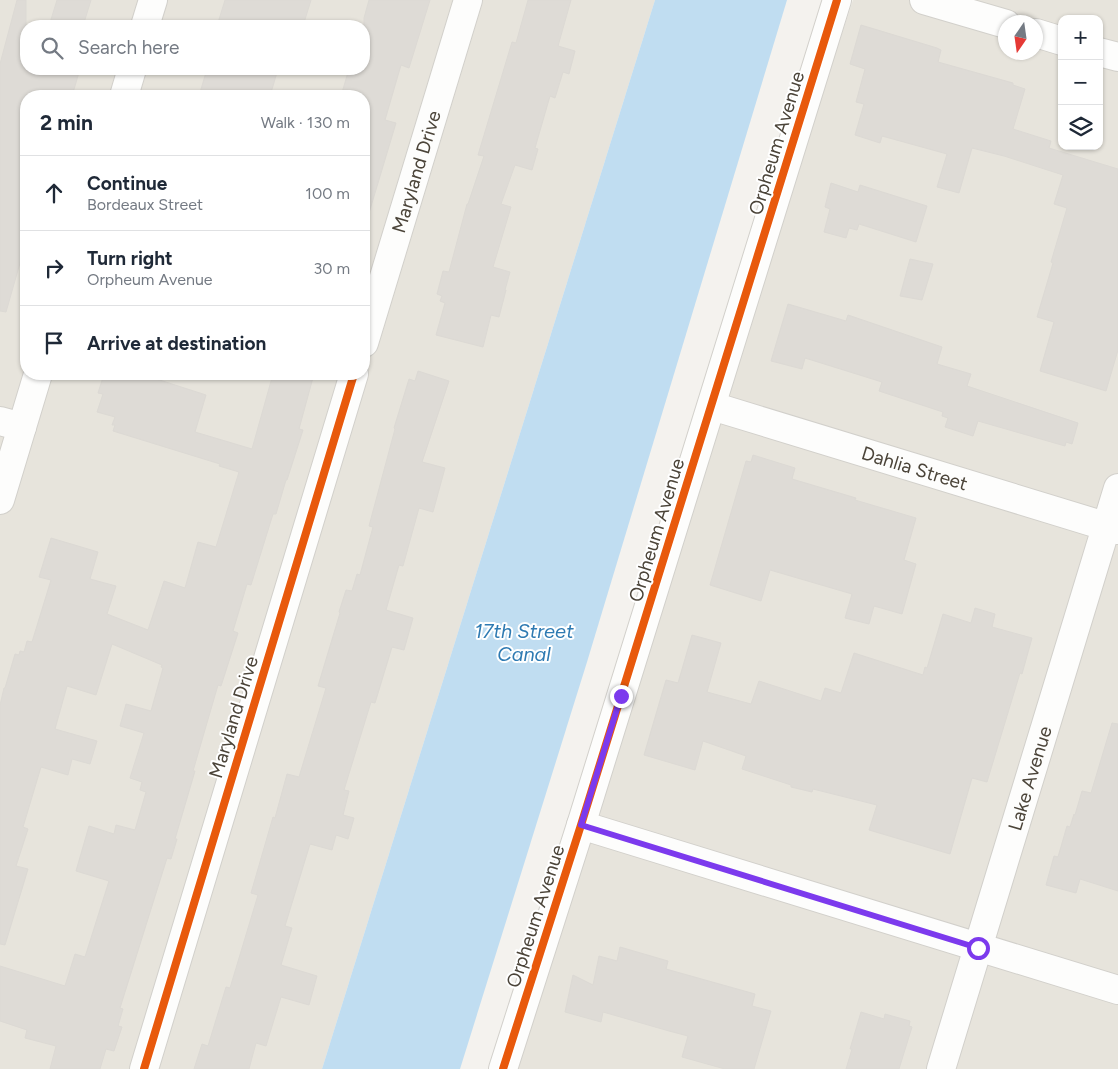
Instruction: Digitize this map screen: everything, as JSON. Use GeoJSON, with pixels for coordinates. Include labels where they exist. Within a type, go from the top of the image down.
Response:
{"type":"FeatureCollection","features":[{"type":"Feature","properties":{"kind":"street"},"geometry":{"type":"LineString","coordinates":[[147,20],[153,0]]}},
{"type":"Feature","properties":{"kind":"street","name":"Maryland Drive"},"geometry":{"type":"LineString","coordinates":[[370,323],[468,0]]}},
{"type":"Feature","properties":{"kind":"street","name":"Orpheum Avenue"},"geometry":{"type":"LineString","coordinates":[[503,1069],[712,406],[837,0]]}},
{"type":"Feature","properties":{"kind":"street"},"geometry":{"type":"LineString","coordinates":[[924,0],[998,22]]}},
{"type":"Feature","properties":{"kind":"street"},"geometry":{"type":"LineString","coordinates":[[1043,35],[1058,40]]}},
{"type":"Feature","properties":{"kind":"street"},"geometry":{"type":"LineString","coordinates":[[1103,53],[1118,57]]}},
{"type":"Feature","properties":{"kind":"street"},"geometry":{"type":"LineString","coordinates":[[126,90],[130,75]]}},
{"type":"Feature","properties":{"kind":"street"},"geometry":{"type":"LineString","coordinates":[[0,500],[11,424],[35,380]]}},
{"type":"Feature","properties":{"kind":"street","name":"Maryland Drive"},"geometry":{"type":"LineString","coordinates":[[144,1069],[352,380]]}},
{"type":"Feature","properties":{"kind":"street","name":"Dahlia Street"},"geometry":{"type":"LineString","coordinates":[[712,406],[1112,528]]}},
{"type":"Feature","properties":{"kind":"street","name":"Lake Avenue"},"geometry":{"type":"LineString","coordinates":[[941,1069],[1112,528],[1118,488]]}},
{"type":"Feature","properties":{"kind":"street"},"geometry":{"type":"LineString","coordinates":[[581,825],[1118,990]]}},
{"type":"Feature","properties":{"kind":"shaded area"},"geometry":{"type":"Polygon","coordinates":[[[0,0],[655,0],[322,1069],[0,1069],[0,0]]]}},
{"type":"Feature","properties":{"kind":"shaded area"},"geometry":{"type":"Polygon","coordinates":[[[853,0],[1118,0],[1118,1069],[500,1069],[853,0]]]}},
{"type":"Feature","properties":{"kind":"water","name":"17th Street Canal"},"geometry":{"type":"Polygon","coordinates":[[[655,0],[787,0],[587,662],[460,1069],[322,1069],[655,0]]]}},
{"type":"Feature","properties":{"kind":"building"},"geometry":{"type":"Polygon","coordinates":[[[17,0],[26,0],[26,20],[20,20],[20,75],[78,75],[74,90],[20,90],[20,263],[6,312],[0,311],[0,64],[17,0]]]}},
{"type":"Feature","properties":{"kind":"building"},"geometry":{"type":"Polygon","coordinates":[[[57,0],[91,0],[85,20],[51,20],[57,0]]]}},
{"type":"Feature","properties":{"kind":"building"},"geometry":{"type":"Polygon","coordinates":[[[225,0],[311,0],[305,20],[219,20],[225,0]]]}},
{"type":"Feature","properties":{"kind":"building"},"geometry":{"type":"Polygon","coordinates":[[[369,0],[430,0],[409,68],[401,65],[385,120],[396,123],[370,210],[370,90],[343,90],[347,75],[370,75],[370,20],[364,20],[369,0]]]}},
{"type":"Feature","properties":{"kind":"building"},"geometry":{"type":"Polygon","coordinates":[[[528,0],[571,0],[558,46],[575,51],[569,74],[563,72],[555,98],[550,96],[535,148],[538,149],[532,170],[515,165],[501,204],[511,207],[493,267],[510,272],[499,317],[491,315],[483,347],[436,335],[445,303],[440,301],[442,296],[437,294],[443,271],[449,272],[467,204],[484,156],[478,155],[512,42],[516,43],[528,0]]]}},
{"type":"Feature","properties":{"kind":"building"},"geometry":{"type":"Polygon","coordinates":[[[861,25],[937,48],[941,50],[938,62],[1013,83],[1013,85],[1025,89],[1013,129],[1051,141],[1049,148],[1118,169],[1118,350],[1106,391],[1040,371],[1054,322],[1037,317],[1067,208],[1054,204],[1063,175],[972,148],[959,193],[937,187],[947,154],[882,136],[880,143],[855,135],[864,104],[856,102],[865,69],[850,64],[861,25]]]}},
{"type":"Feature","properties":{"kind":"building"},"geometry":{"type":"Polygon","coordinates":[[[205,75],[276,75],[272,90],[201,90],[205,75]]]}},
{"type":"Feature","properties":{"kind":"building"},"geometry":{"type":"Polygon","coordinates":[[[831,183],[858,192],[860,185],[927,206],[916,242],[859,224],[857,230],[849,228],[846,238],[824,232],[830,209],[825,207],[831,183]]]}},
{"type":"Feature","properties":{"kind":"building"},"geometry":{"type":"Polygon","coordinates":[[[910,259],[933,264],[922,300],[900,296],[910,259]]]}},
{"type":"Feature","properties":{"kind":"building"},"geometry":{"type":"Polygon","coordinates":[[[788,304],[846,321],[848,315],[942,347],[937,364],[971,374],[967,386],[1078,423],[1072,444],[1066,442],[1065,446],[978,421],[973,436],[945,427],[948,418],[942,416],[943,412],[879,391],[882,382],[805,358],[802,369],[771,361],[788,304]]]}},
{"type":"Feature","properties":{"kind":"building"},"geometry":{"type":"Polygon","coordinates":[[[418,371],[449,381],[422,462],[445,468],[433,512],[419,508],[403,566],[399,565],[386,610],[413,618],[404,650],[392,647],[375,703],[371,702],[344,790],[349,791],[343,815],[354,818],[348,839],[336,835],[332,850],[310,844],[285,926],[292,928],[281,965],[317,976],[309,1005],[281,997],[266,1046],[256,1043],[249,1069],[194,1069],[202,1044],[208,1046],[226,987],[230,988],[258,895],[251,893],[287,774],[299,777],[326,688],[318,686],[339,612],[346,590],[352,591],[357,574],[360,575],[373,527],[369,526],[394,428],[409,379],[415,381],[418,371]]]}},
{"type":"Feature","properties":{"kind":"building"},"geometry":{"type":"Polygon","coordinates":[[[102,380],[160,380],[206,395],[195,432],[252,449],[271,380],[312,380],[299,429],[303,430],[276,514],[273,514],[251,585],[247,584],[233,631],[238,633],[221,686],[218,685],[193,771],[195,771],[175,839],[177,839],[171,859],[167,858],[120,1008],[123,1009],[118,1026],[122,1027],[114,1051],[106,1049],[100,1069],[50,1069],[56,1046],[25,1038],[27,1030],[0,1021],[0,966],[65,986],[75,954],[85,957],[109,881],[76,871],[89,826],[114,834],[116,825],[135,830],[146,792],[140,790],[142,782],[130,778],[144,733],[120,726],[126,704],[151,711],[163,668],[161,667],[162,665],[112,644],[96,695],[67,686],[55,729],[97,741],[90,764],[72,759],[68,775],[41,767],[23,827],[28,829],[16,866],[28,869],[5,945],[0,944],[0,705],[15,654],[19,655],[20,651],[24,652],[27,641],[32,642],[51,580],[39,577],[51,538],[98,552],[90,579],[116,586],[107,614],[148,630],[164,581],[185,588],[198,542],[216,547],[239,472],[219,466],[220,464],[113,431],[115,425],[112,425],[115,417],[97,412],[103,394],[98,393],[102,380]]]}},
{"type":"Feature","properties":{"kind":"building"},"geometry":{"type":"Polygon","coordinates":[[[753,455],[795,468],[792,479],[916,518],[904,560],[916,564],[902,614],[874,606],[869,624],[845,618],[852,594],[770,570],[761,601],[710,585],[746,461],[751,462],[753,455]]]}},
{"type":"Feature","properties":{"kind":"building"},"geometry":{"type":"Polygon","coordinates":[[[975,608],[995,614],[992,627],[1032,638],[987,782],[972,778],[950,854],[869,830],[877,805],[813,789],[812,792],[791,787],[791,785],[742,769],[746,756],[703,741],[695,770],[644,755],[666,680],[678,683],[692,635],[721,643],[707,692],[751,704],[759,681],[821,701],[825,688],[841,693],[854,653],[923,675],[925,667],[927,668],[943,614],[971,623],[975,608]]]}},
{"type":"Feature","properties":{"kind":"building"},"geometry":{"type":"Polygon","coordinates":[[[1112,723],[1118,724],[1118,891],[1080,879],[1076,893],[1046,885],[1054,856],[1058,857],[1067,826],[1070,827],[1082,791],[1091,793],[1112,723]]]}},
{"type":"Feature","properties":{"kind":"building"},"geometry":{"type":"Polygon","coordinates":[[[620,947],[668,961],[666,969],[755,994],[752,1006],[771,1011],[754,1069],[725,1069],[682,1057],[688,1036],[603,1012],[601,1022],[565,1012],[573,975],[593,985],[599,956],[617,961],[620,947]]]}},
{"type":"Feature","properties":{"kind":"building"},"geometry":{"type":"Polygon","coordinates":[[[861,1012],[884,1019],[885,1014],[910,1021],[909,1026],[912,1027],[899,1069],[846,1069],[861,1012]]]}},
{"type":"Feature","properties":{"kind":"cycle path"},"geometry":{"type":"LineString","coordinates":[[503,1069],[581,825],[837,0]]}},
{"type":"Feature","properties":{"kind":"cycle path"},"geometry":{"type":"LineString","coordinates":[[144,1069],[352,380]]}},
{"type":"Feature","properties":{"kind":"route"},"geometry":{"type":"LineString","coordinates":[[621,696],[581,825],[978,948]]}}]}
